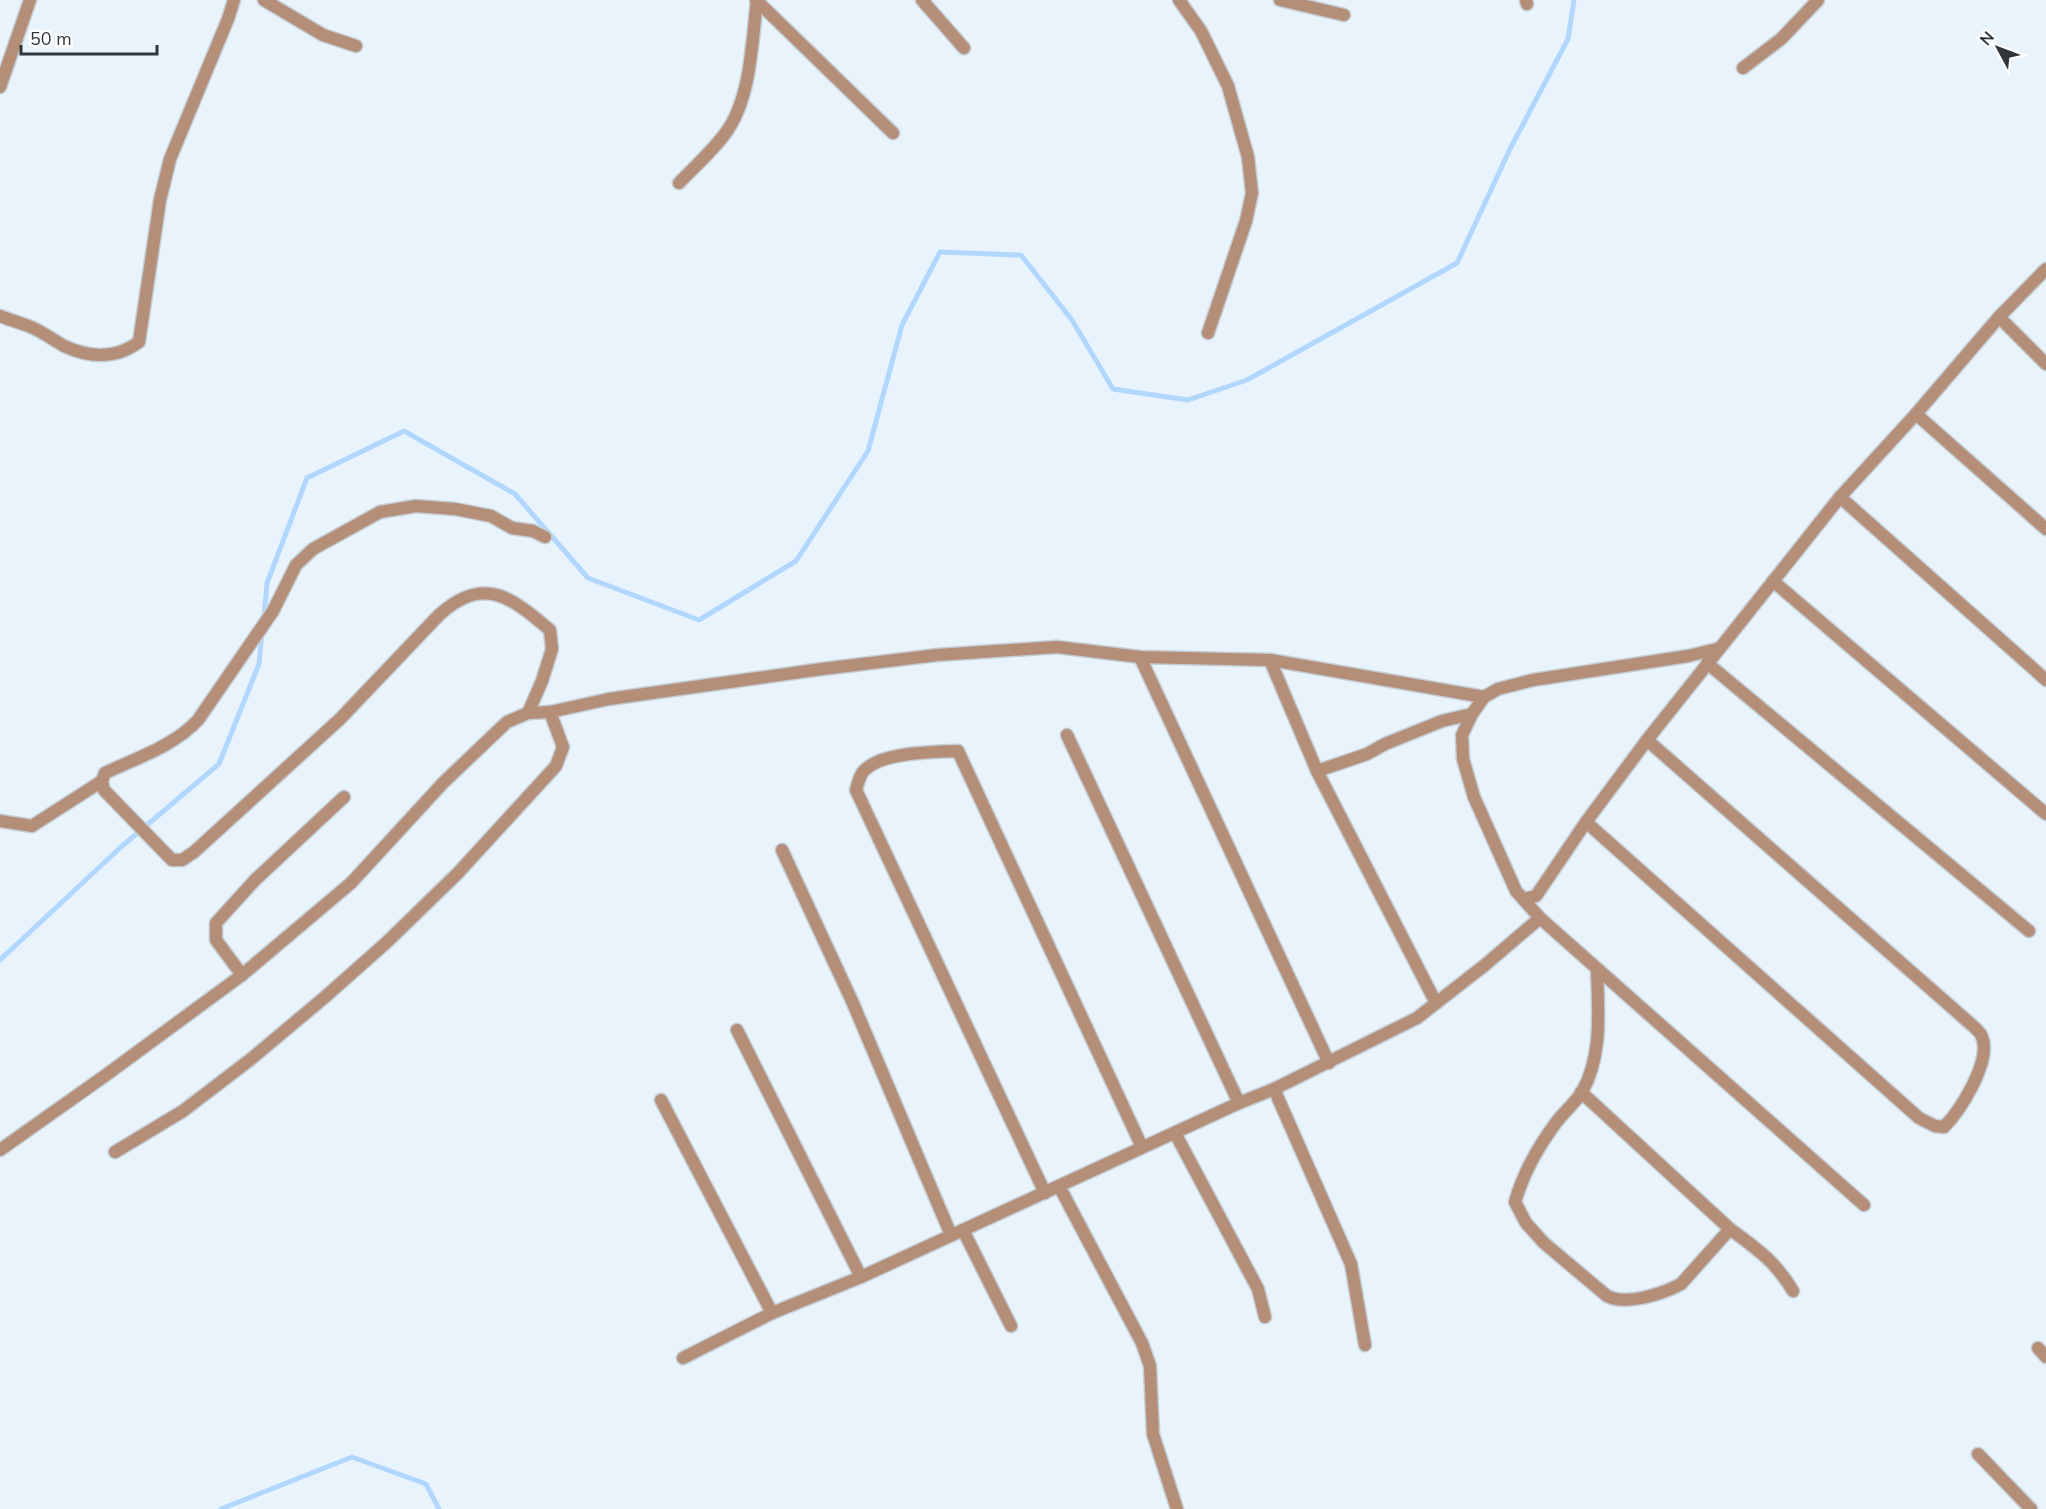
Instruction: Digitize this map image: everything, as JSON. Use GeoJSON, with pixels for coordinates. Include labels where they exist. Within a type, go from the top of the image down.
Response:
{"type":"FeatureCollection","features":[{"type":"Feature","properties":{"kind":"street"},"geometry":{"type":"LineString","coordinates":[[0,87],[30,0]]}},
{"type":"Feature","properties":{"kind":"street"},"geometry":{"type":"LineString","coordinates":[[0,316],[32,327],[65,346],[86,354],[107,355],[126,351],[139,342],[152,245],[170,159],[228,20],[234,0]]}},
{"type":"Feature","properties":{"kind":"street"},"geometry":{"type":"LineString","coordinates":[[264,0],[323,35],[356,46]]}},
{"type":"Feature","properties":{"kind":"street"},"geometry":{"type":"LineString","coordinates":[[757,0],[893,133]]}},
{"type":"Feature","properties":{"kind":"street"},"geometry":{"type":"LineString","coordinates":[[680,183],[727,131],[737,112],[748,71],[757,0]]}},
{"type":"Feature","properties":{"kind":"street"},"geometry":{"type":"LineString","coordinates":[[922,0],[964,48]]}},
{"type":"Feature","properties":{"kind":"street"},"geometry":{"type":"LineString","coordinates":[[1179,0],[1200,31],[1228,86],[1248,157],[1252,193],[1246,222],[1208,333]]}},
{"type":"Feature","properties":{"kind":"street"},"geometry":{"type":"LineString","coordinates":[[1280,0],[1344,15]]}},
{"type":"Feature","properties":{"kind":"street"},"geometry":{"type":"LineString","coordinates":[[1743,68],[1781,39],[1818,0]]}},
{"type":"Feature","properties":{"kind":"street"},"geometry":{"type":"LineString","coordinates":[[1524,899],[1536,896],[1586,822],[1647,740],[1840,497],[1916,414],[1999,317],[2046,269]]}},
{"type":"Feature","properties":{"kind":"street"},"geometry":{"type":"LineString","coordinates":[[1999,317],[2046,364]]}},
{"type":"Feature","properties":{"kind":"street"},"geometry":{"type":"LineString","coordinates":[[1916,414],[2046,529]]}},
{"type":"Feature","properties":{"kind":"street"},"geometry":{"type":"LineString","coordinates":[[1840,497],[2046,680]]}},
{"type":"Feature","properties":{"kind":"street"},"geometry":{"type":"LineString","coordinates":[[103,785],[105,773],[174,740],[189,730],[273,611],[287,578],[296,565],[313,549],[332,538],[380,512],[416,506],[455,509],[491,516],[512,528],[533,531],[545,537]]}},
{"type":"Feature","properties":{"kind":"street"},"geometry":{"type":"LineString","coordinates":[[1773,581],[2046,814]]}},
{"type":"Feature","properties":{"kind":"street"},"geometry":{"type":"LineString","coordinates":[[103,785],[172,860],[182,860],[194,852],[340,719],[455,601],[472,594],[494,593],[516,603],[550,630],[552,649],[543,681],[528,713]]}},
{"type":"Feature","properties":{"kind":"street"},"geometry":{"type":"LineString","coordinates":[[0,1150],[242,975],[351,883],[444,783],[507,722],[528,713],[549,712],[609,699],[937,655],[1057,647],[1140,657],[1270,660],[1484,697]]}},
{"type":"Feature","properties":{"kind":"street"},"geometry":{"type":"LineString","coordinates":[[1717,650],[1533,680],[1498,689],[1484,697],[1472,714],[1462,735],[1463,759],[1474,797],[1516,891],[1540,918],[1864,1205]]}},
{"type":"Feature","properties":{"kind":"street"},"geometry":{"type":"LineString","coordinates":[[1140,657],[1329,1063]]}},
{"type":"Feature","properties":{"kind":"street"},"geometry":{"type":"LineString","coordinates":[[1270,660],[1317,771],[1436,1003]]}},
{"type":"Feature","properties":{"kind":"street"},"geometry":{"type":"LineString","coordinates":[[1707,663],[2030,931]]}},
{"type":"Feature","properties":{"kind":"street"},"geometry":{"type":"LineString","coordinates":[[115,1152],[183,1111],[251,1059],[387,942],[458,873],[556,766],[563,747],[549,712]]}},
{"type":"Feature","properties":{"kind":"street"},"geometry":{"type":"LineString","coordinates":[[1317,771],[1367,754],[1442,722],[1472,714]]}},
{"type":"Feature","properties":{"kind":"street"},"geometry":{"type":"LineString","coordinates":[[1067,735],[1239,1103]]}},
{"type":"Feature","properties":{"kind":"street"},"geometry":{"type":"LineString","coordinates":[[1586,822],[1918,1118],[1935,1126],[1944,1127],[1953,1118],[1977,1076],[1983,1055],[1983,1038],[1973,1026],[1647,740]]}},
{"type":"Feature","properties":{"kind":"street"},"geometry":{"type":"LineString","coordinates":[[1045,1193],[856,790],[858,780],[865,769],[881,761],[918,752],[958,751],[1142,1147]]}},
{"type":"Feature","properties":{"kind":"street"},"geometry":{"type":"LineString","coordinates":[[0,821],[32,826],[103,785]]}},
{"type":"Feature","properties":{"kind":"street"},"geometry":{"type":"LineString","coordinates":[[242,975],[216,940],[216,923],[255,880],[344,797]]}},
{"type":"Feature","properties":{"kind":"street"},"geometry":{"type":"LineString","coordinates":[[782,850],[852,1001],[951,1235]]}},
{"type":"Feature","properties":{"kind":"street"},"geometry":{"type":"LineString","coordinates":[[683,1358],[772,1313],[861,1276],[1274,1089],[1417,1018],[1540,918]]}},
{"type":"Feature","properties":{"kind":"street"},"geometry":{"type":"LineString","coordinates":[[1597,969],[1598,1030],[1594,1063],[1581,1092],[1554,1125],[1522,1180],[1515,1202],[1526,1223],[1544,1243],[1607,1296],[1616,1300],[1626,1301],[1670,1290],[1681,1284],[1730,1229]]}},
{"type":"Feature","properties":{"kind":"street"},"geometry":{"type":"LineString","coordinates":[[737,1030],[861,1276]]}},
{"type":"Feature","properties":{"kind":"street"},"geometry":{"type":"LineString","coordinates":[[1274,1089],[1351,1264],[1365,1345]]}},
{"type":"Feature","properties":{"kind":"street"},"geometry":{"type":"LineString","coordinates":[[1581,1092],[1730,1229],[1771,1260],[1793,1291]]}},
{"type":"Feature","properties":{"kind":"street"},"geometry":{"type":"LineString","coordinates":[[661,1100],[772,1313]]}},
{"type":"Feature","properties":{"kind":"street"},"geometry":{"type":"LineString","coordinates":[[1174,1133],[1258,1289],[1265,1317]]}},
{"type":"Feature","properties":{"kind":"street"},"geometry":{"type":"LineString","coordinates":[[1059,1186],[1142,1343],[1150,1366],[1153,1434],[1177,1509]]}},
{"type":"Feature","properties":{"kind":"street"},"geometry":{"type":"LineString","coordinates":[[963,1230],[1011,1326]]}},
{"type":"Feature","properties":{"kind":"street"},"geometry":{"type":"LineString","coordinates":[[1978,1454],[2031,1509]]}},
{"type":"Feature","properties":{"kind":"waterway"},"geometry":{"type":"LineString","coordinates":[[264,617],[267,583],[307,478],[404,431],[515,494],[588,578],[699,620],[796,561],[868,451],[902,325],[940,252],[1021,255],[1072,320],[1113,389],[1188,400],[1247,380],[1457,263],[1510,149],[1568,39],[1574,0]]}},
{"type":"Feature","properties":{"kind":"waterway"},"geometry":{"type":"LineString","coordinates":[[0,960],[121,847],[219,764],[259,664],[262,633]]}},
{"type":"Feature","properties":{"kind":"waterway"},"geometry":{"type":"LineString","coordinates":[[221,1509],[352,1457],[426,1484],[439,1509]]}}]}
